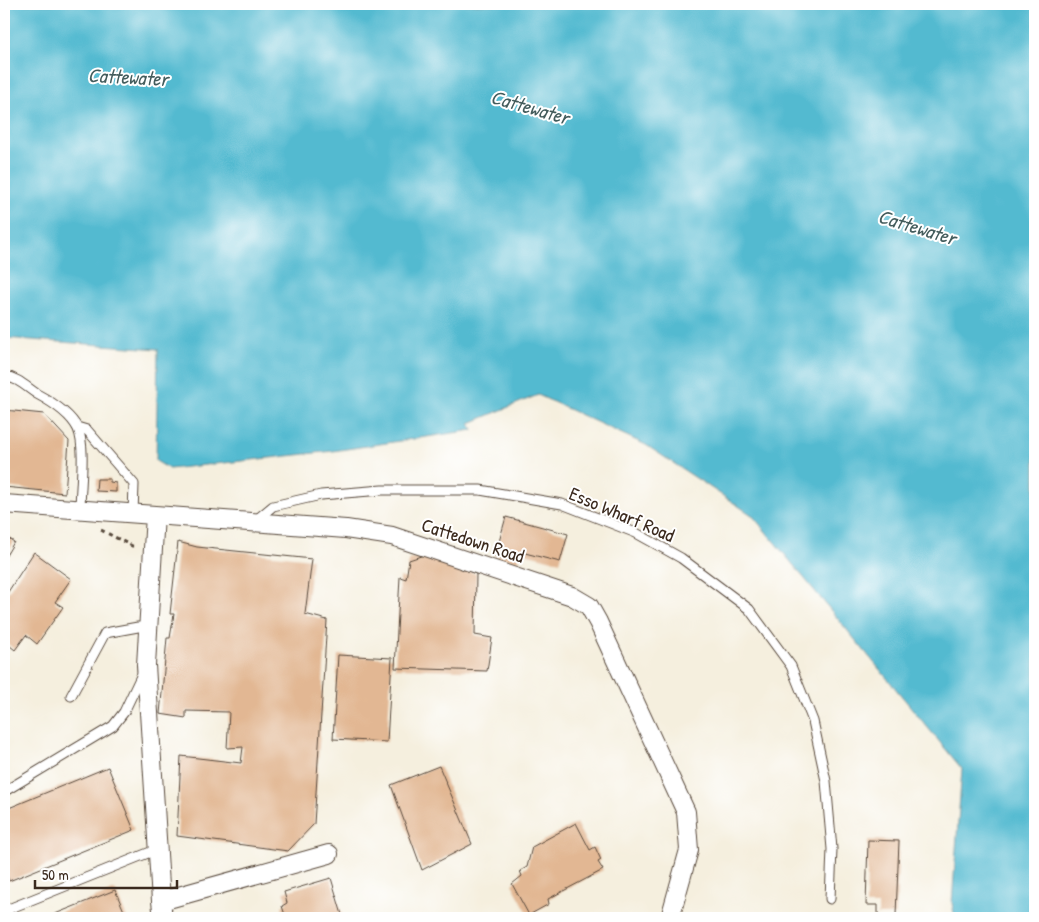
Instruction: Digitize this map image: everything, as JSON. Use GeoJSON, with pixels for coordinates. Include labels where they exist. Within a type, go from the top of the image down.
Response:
{"type":"FeatureCollection","features":[{"type":"Feature","properties":{"kind":"street","name":"Cattedown Road"},"geometry":{"type":"LineString","coordinates":[[4,504],[346,529],[392,536],[572,596],[590,606],[686,812],[690,850],[670,918]]}},
{"type":"Feature","properties":{"kind":"street"},"geometry":{"type":"LineString","coordinates":[[154,515],[146,666],[162,910],[329,854]]}},
{"type":"Feature","properties":{"kind":"lane"},"geometry":{"type":"LineString","coordinates":[[4,376],[14,378],[52,403],[70,418],[77,428],[82,449],[80,510]]}},
{"type":"Feature","properties":{"kind":"lane"},"geometry":{"type":"LineString","coordinates":[[77,428],[87,430],[134,484],[133,514]]}},
{"type":"Feature","properties":{"kind":"lane","name":"Esso Wharf Road"},"geometry":{"type":"LineString","coordinates":[[253,522],[273,506],[321,494],[382,490],[480,490],[562,504],[636,533],[682,558],[749,609],[790,666],[813,721],[826,781],[832,848],[830,900]]}},
{"type":"Feature","properties":{"kind":"lane"},"geometry":{"type":"LineString","coordinates":[[71,696],[105,633],[149,627]]}},
{"type":"Feature","properties":{"kind":"lane"},"geometry":{"type":"LineString","coordinates":[[6,791],[113,726],[131,699],[146,666]]}},
{"type":"Feature","properties":{"kind":"lane"},"geometry":{"type":"LineString","coordinates":[[10,918],[6,910],[158,849]]}},
{"type":"Feature","properties":{"kind":"path"},"geometry":{"type":"LineString","coordinates":[[92,529],[102,530],[132,546],[153,546]]}},
{"type":"Feature","properties":{"kind":"water","name":"Cattewater"},"geometry":{"type":"Polygon","coordinates":[[[4,4],[1035,4],[1035,918],[955,918],[952,903],[962,769],[752,515],[646,445],[538,395],[470,423],[473,430],[333,451],[169,469],[156,461],[158,349],[4,338],[4,4]]]}},
{"type":"Feature","properties":{"kind":"building"},"geometry":{"type":"Polygon","coordinates":[[[4,410],[44,414],[69,441],[65,493],[4,487],[4,410]]]}},
{"type":"Feature","properties":{"kind":"building"},"geometry":{"type":"Polygon","coordinates":[[[97,479],[110,479],[110,482],[116,483],[116,492],[96,491],[97,479]]]}},
{"type":"Feature","properties":{"kind":"building"},"geometry":{"type":"Polygon","coordinates":[[[506,517],[568,534],[560,562],[521,552],[518,562],[495,556],[506,517]]]}},
{"type":"Feature","properties":{"kind":"building"},"geometry":{"type":"Polygon","coordinates":[[[4,535],[14,542],[4,559],[4,535]]]}},
{"type":"Feature","properties":{"kind":"building"},"geometry":{"type":"Polygon","coordinates":[[[178,542],[197,547],[312,559],[305,614],[327,620],[314,824],[288,851],[177,836],[181,756],[241,763],[243,747],[227,748],[229,712],[186,711],[186,718],[160,714],[167,638],[170,638],[174,614],[170,614],[178,542]]]}},
{"type":"Feature","properties":{"kind":"building"},"geometry":{"type":"Polygon","coordinates":[[[34,552],[71,579],[55,602],[63,607],[37,644],[26,635],[15,650],[4,641],[4,598],[34,552]]]}},
{"type":"Feature","properties":{"kind":"building"},"geometry":{"type":"Polygon","coordinates":[[[424,555],[476,574],[475,635],[492,638],[487,671],[395,668],[400,577],[406,579],[409,560],[424,555]]]}},
{"type":"Feature","properties":{"kind":"building"},"geometry":{"type":"Polygon","coordinates":[[[338,655],[392,658],[387,742],[333,739],[338,655]]]}},
{"type":"Feature","properties":{"kind":"building"},"geometry":{"type":"Polygon","coordinates":[[[439,766],[472,844],[422,870],[391,785],[439,766]]]}},
{"type":"Feature","properties":{"kind":"building"},"geometry":{"type":"Polygon","coordinates":[[[108,767],[134,830],[9,881],[4,868],[4,810],[108,767]]]}},
{"type":"Feature","properties":{"kind":"building"},"geometry":{"type":"Polygon","coordinates":[[[576,823],[590,850],[595,847],[601,860],[598,862],[603,870],[548,899],[549,904],[529,915],[512,884],[522,876],[520,871],[527,867],[532,847],[576,823]]]}},
{"type":"Feature","properties":{"kind":"building"},"geometry":{"type":"Polygon","coordinates":[[[868,840],[899,841],[896,915],[878,915],[878,905],[866,905],[868,840]]]}},
{"type":"Feature","properties":{"kind":"building"},"geometry":{"type":"Polygon","coordinates":[[[331,878],[343,918],[286,918],[282,906],[287,903],[284,892],[331,878]]]}},
{"type":"Feature","properties":{"kind":"building"},"geometry":{"type":"Polygon","coordinates":[[[115,890],[127,918],[45,918],[115,890]]]}}]}
